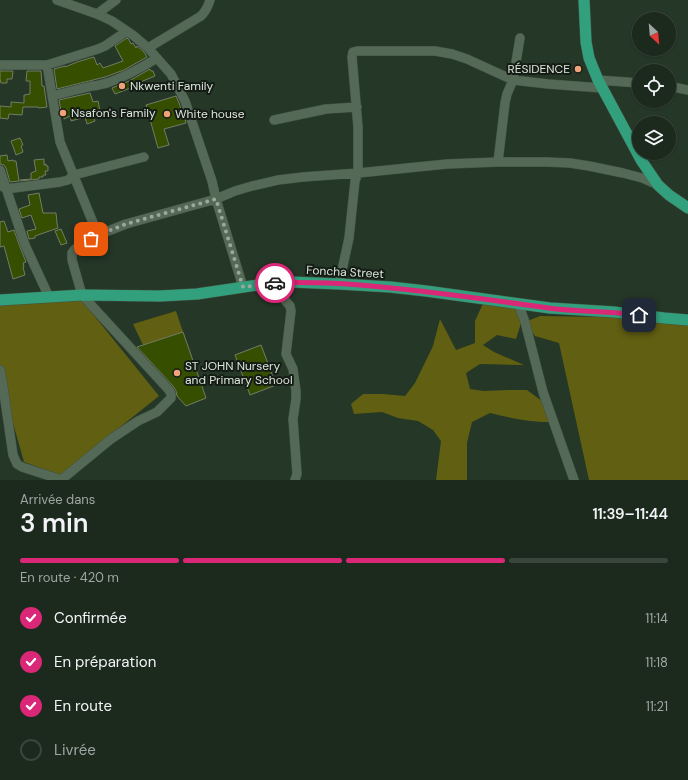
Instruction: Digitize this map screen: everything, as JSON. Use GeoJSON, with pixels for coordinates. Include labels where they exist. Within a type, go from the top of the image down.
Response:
{"type":"FeatureCollection","features":[{"type":"Feature","properties":{"kind":"main road"},"geometry":{"type":"LineString","coordinates":[[584,6],[586,42],[589,58],[600,84],[634,149],[658,185],[688,208]]}},
{"type":"Feature","properties":{"kind":"main road","name":"Foncha Street"},"geometry":{"type":"LineString","coordinates":[[0,300],[82,295],[160,296],[197,294],[258,285],[291,282],[418,290],[550,308],[614,312],[688,320]]}},
{"type":"Feature","properties":{"kind":"street"},"geometry":{"type":"LineString","coordinates":[[57,0],[112,21],[148,48],[171,74],[185,101],[212,181],[216,199],[243,287]]}},
{"type":"Feature","properties":{"kind":"street"},"geometry":{"type":"LineString","coordinates":[[96,14],[116,0]]}},
{"type":"Feature","properties":{"kind":"street"},"geometry":{"type":"LineString","coordinates":[[148,48],[200,16],[205,12],[210,0]]}},
{"type":"Feature","properties":{"kind":"street"},"geometry":{"type":"LineString","coordinates":[[0,64],[47,65],[98,49],[127,31]]}},
{"type":"Feature","properties":{"kind":"street"},"geometry":{"type":"LineString","coordinates":[[498,162],[505,104],[507,94],[513,80],[520,38]]}},
{"type":"Feature","properties":{"kind":"street"},"geometry":{"type":"LineString","coordinates":[[339,284],[349,238],[355,182],[358,173],[358,127],[352,57],[353,52],[435,51],[468,59],[513,80],[541,83],[632,83]]}},
{"type":"Feature","properties":{"kind":"street"},"geometry":{"type":"LineString","coordinates":[[52,96],[113,81],[137,70],[157,58]]}},
{"type":"Feature","properties":{"kind":"street"},"geometry":{"type":"LineString","coordinates":[[47,65],[62,150],[74,175],[98,235]]}},
{"type":"Feature","properties":{"kind":"street"},"geometry":{"type":"LineString","coordinates":[[676,87],[688,90]]}},
{"type":"Feature","properties":{"kind":"street"},"geometry":{"type":"LineString","coordinates":[[274,120],[326,109],[356,107]]}},
{"type":"Feature","properties":{"kind":"street"},"geometry":{"type":"LineString","coordinates":[[3,188],[60,182],[68,180],[74,175],[144,157]]}},
{"type":"Feature","properties":{"kind":"street"},"geometry":{"type":"LineString","coordinates":[[0,370],[13,455],[17,464],[62,480],[111,439],[138,421],[156,412],[170,398],[171,394],[82,295],[72,260],[72,254],[75,249],[83,243],[98,235],[126,224],[278,180],[447,164],[547,162],[589,166],[642,178],[658,185]]}},
{"type":"Feature","properties":{"kind":"street"},"geometry":{"type":"LineString","coordinates":[[0,170],[3,188],[25,245],[49,297]]}},
{"type":"Feature","properties":{"kind":"street"},"geometry":{"type":"LineString","coordinates":[[258,285],[283,298],[290,306],[291,311],[286,354],[293,370],[296,391],[293,419],[297,474],[295,480]]}},
{"type":"Feature","properties":{"kind":"street"},"geometry":{"type":"LineString","coordinates":[[518,303],[525,322],[543,392],[574,480]]}},
{"type":"Feature","properties":{"kind":"shaded area"},"geometry":{"type":"Polygon","coordinates":[[[80,298],[159,396],[60,475],[24,462],[0,377],[0,304],[80,298]]]}},
{"type":"Feature","properties":{"kind":"shaded area"},"geometry":{"type":"Polygon","coordinates":[[[485,299],[518,303],[523,317],[516,339],[497,335],[483,345],[494,352],[524,365],[480,364],[466,373],[470,389],[484,391],[527,390],[546,404],[550,422],[512,418],[490,413],[472,422],[467,443],[467,480],[436,480],[441,441],[433,430],[418,421],[398,418],[382,412],[354,414],[351,404],[363,394],[405,396],[415,383],[433,346],[440,319],[456,350],[475,343],[475,321],[485,299]]]}},
{"type":"Feature","properties":{"kind":"shaded area"},"geometry":{"type":"Polygon","coordinates":[[[176,311],[183,332],[143,345],[133,324],[176,311]]]}},
{"type":"Feature","properties":{"kind":"shaded area"},"geometry":{"type":"Polygon","coordinates":[[[540,316],[664,318],[688,320],[688,480],[589,480],[559,343],[535,336],[525,322],[540,316]]]}},
{"type":"Feature","properties":{"kind":"building"},"geometry":{"type":"Polygon","coordinates":[[[127,38],[131,44],[133,43],[136,48],[137,46],[147,57],[124,70],[105,77],[57,89],[54,69],[65,67],[94,57],[97,65],[100,63],[103,68],[123,61],[115,46],[127,38]]]}},
{"type":"Feature","properties":{"kind":"building"},"geometry":{"type":"Polygon","coordinates":[[[150,69],[153,71],[155,76],[138,83],[139,86],[134,89],[133,87],[115,94],[112,88],[129,81],[150,69]]]}},
{"type":"Feature","properties":{"kind":"building"},"geometry":{"type":"Polygon","coordinates":[[[0,71],[13,71],[12,79],[7,79],[7,83],[1,83],[0,71]]]}},
{"type":"Feature","properties":{"kind":"building"},"geometry":{"type":"Polygon","coordinates":[[[27,71],[41,71],[42,86],[44,86],[47,107],[23,107],[22,115],[9,114],[8,119],[0,118],[0,106],[11,107],[11,102],[24,103],[24,95],[30,94],[30,81],[26,81],[27,71]]]}},
{"type":"Feature","properties":{"kind":"building"},"geometry":{"type":"Polygon","coordinates":[[[90,93],[93,102],[98,101],[100,111],[98,112],[99,115],[92,114],[95,121],[87,124],[85,117],[71,121],[70,116],[64,119],[59,100],[90,93]]]}},
{"type":"Feature","properties":{"kind":"building","name":"White house"},"geometry":{"type":"Polygon","coordinates":[[[176,96],[186,123],[164,129],[169,145],[158,148],[146,105],[176,96]]]}},
{"type":"Feature","properties":{"kind":"building"},"geometry":{"type":"Polygon","coordinates":[[[20,138],[23,145],[21,146],[23,152],[16,155],[11,141],[20,138]]]}},
{"type":"Feature","properties":{"kind":"building"},"geometry":{"type":"Polygon","coordinates":[[[7,155],[8,161],[16,161],[19,181],[10,182],[6,168],[4,165],[0,164],[0,156],[7,155]]]}},
{"type":"Feature","properties":{"kind":"building"},"geometry":{"type":"Polygon","coordinates":[[[44,159],[44,165],[46,164],[46,166],[48,166],[48,171],[45,171],[46,175],[39,177],[39,179],[20,181],[31,179],[31,173],[36,171],[34,160],[44,159]]]}},
{"type":"Feature","properties":{"kind":"building"},"geometry":{"type":"Polygon","coordinates":[[[39,193],[43,213],[56,213],[58,228],[29,239],[27,231],[36,229],[31,215],[22,218],[19,209],[30,205],[28,195],[39,193]]]}},
{"type":"Feature","properties":{"kind":"building"},"geometry":{"type":"Polygon","coordinates":[[[4,221],[8,232],[14,230],[26,262],[23,263],[25,275],[13,279],[4,246],[0,247],[0,222],[4,221]]]}},
{"type":"Feature","properties":{"kind":"building"},"geometry":{"type":"Polygon","coordinates":[[[61,229],[67,243],[61,245],[55,231],[61,229]]]}},
{"type":"Feature","properties":{"kind":"building","name":"ST JOHN Nursery and Primary School"},"geometry":{"type":"Polygon","coordinates":[[[183,332],[206,398],[186,406],[177,396],[173,386],[137,347],[183,332]]]}},
{"type":"Feature","properties":{"kind":"building"},"geometry":{"type":"Polygon","coordinates":[[[261,345],[276,385],[250,395],[235,355],[261,345]]]}},
{"type":"Feature","properties":{"kind":"way so far"},"geometry":{"type":"LineString","coordinates":[[91,239],[126,224],[216,199],[243,287],[275,283]]}},
{"type":"Feature","properties":{"kind":"place","name":"RÉSIDENCE"},"geometry":{"type":"Point","coordinates":[578,69]}},
{"type":"Feature","properties":{"kind":"place","name":"Nkwenti Family"},"geometry":{"type":"Point","coordinates":[122,86]}},
{"type":"Feature","properties":{"kind":"place","name":"Nsafon's Family"},"geometry":{"type":"Point","coordinates":[63,113]}},
{"type":"Feature","properties":{"kind":"place","name":"White house"},"geometry":{"type":"Point","coordinates":[167,114]}},
{"type":"Feature","properties":{"kind":"place","name":"ST JOHN Nursery and Primary School"},"geometry":{"type":"Point","coordinates":[177,373]}},
{"type":"Feature","properties":{"kind":"route"},"geometry":{"type":"LineString","coordinates":[[275,283],[291,282],[390,287],[550,308],[639,315]]}}]}
